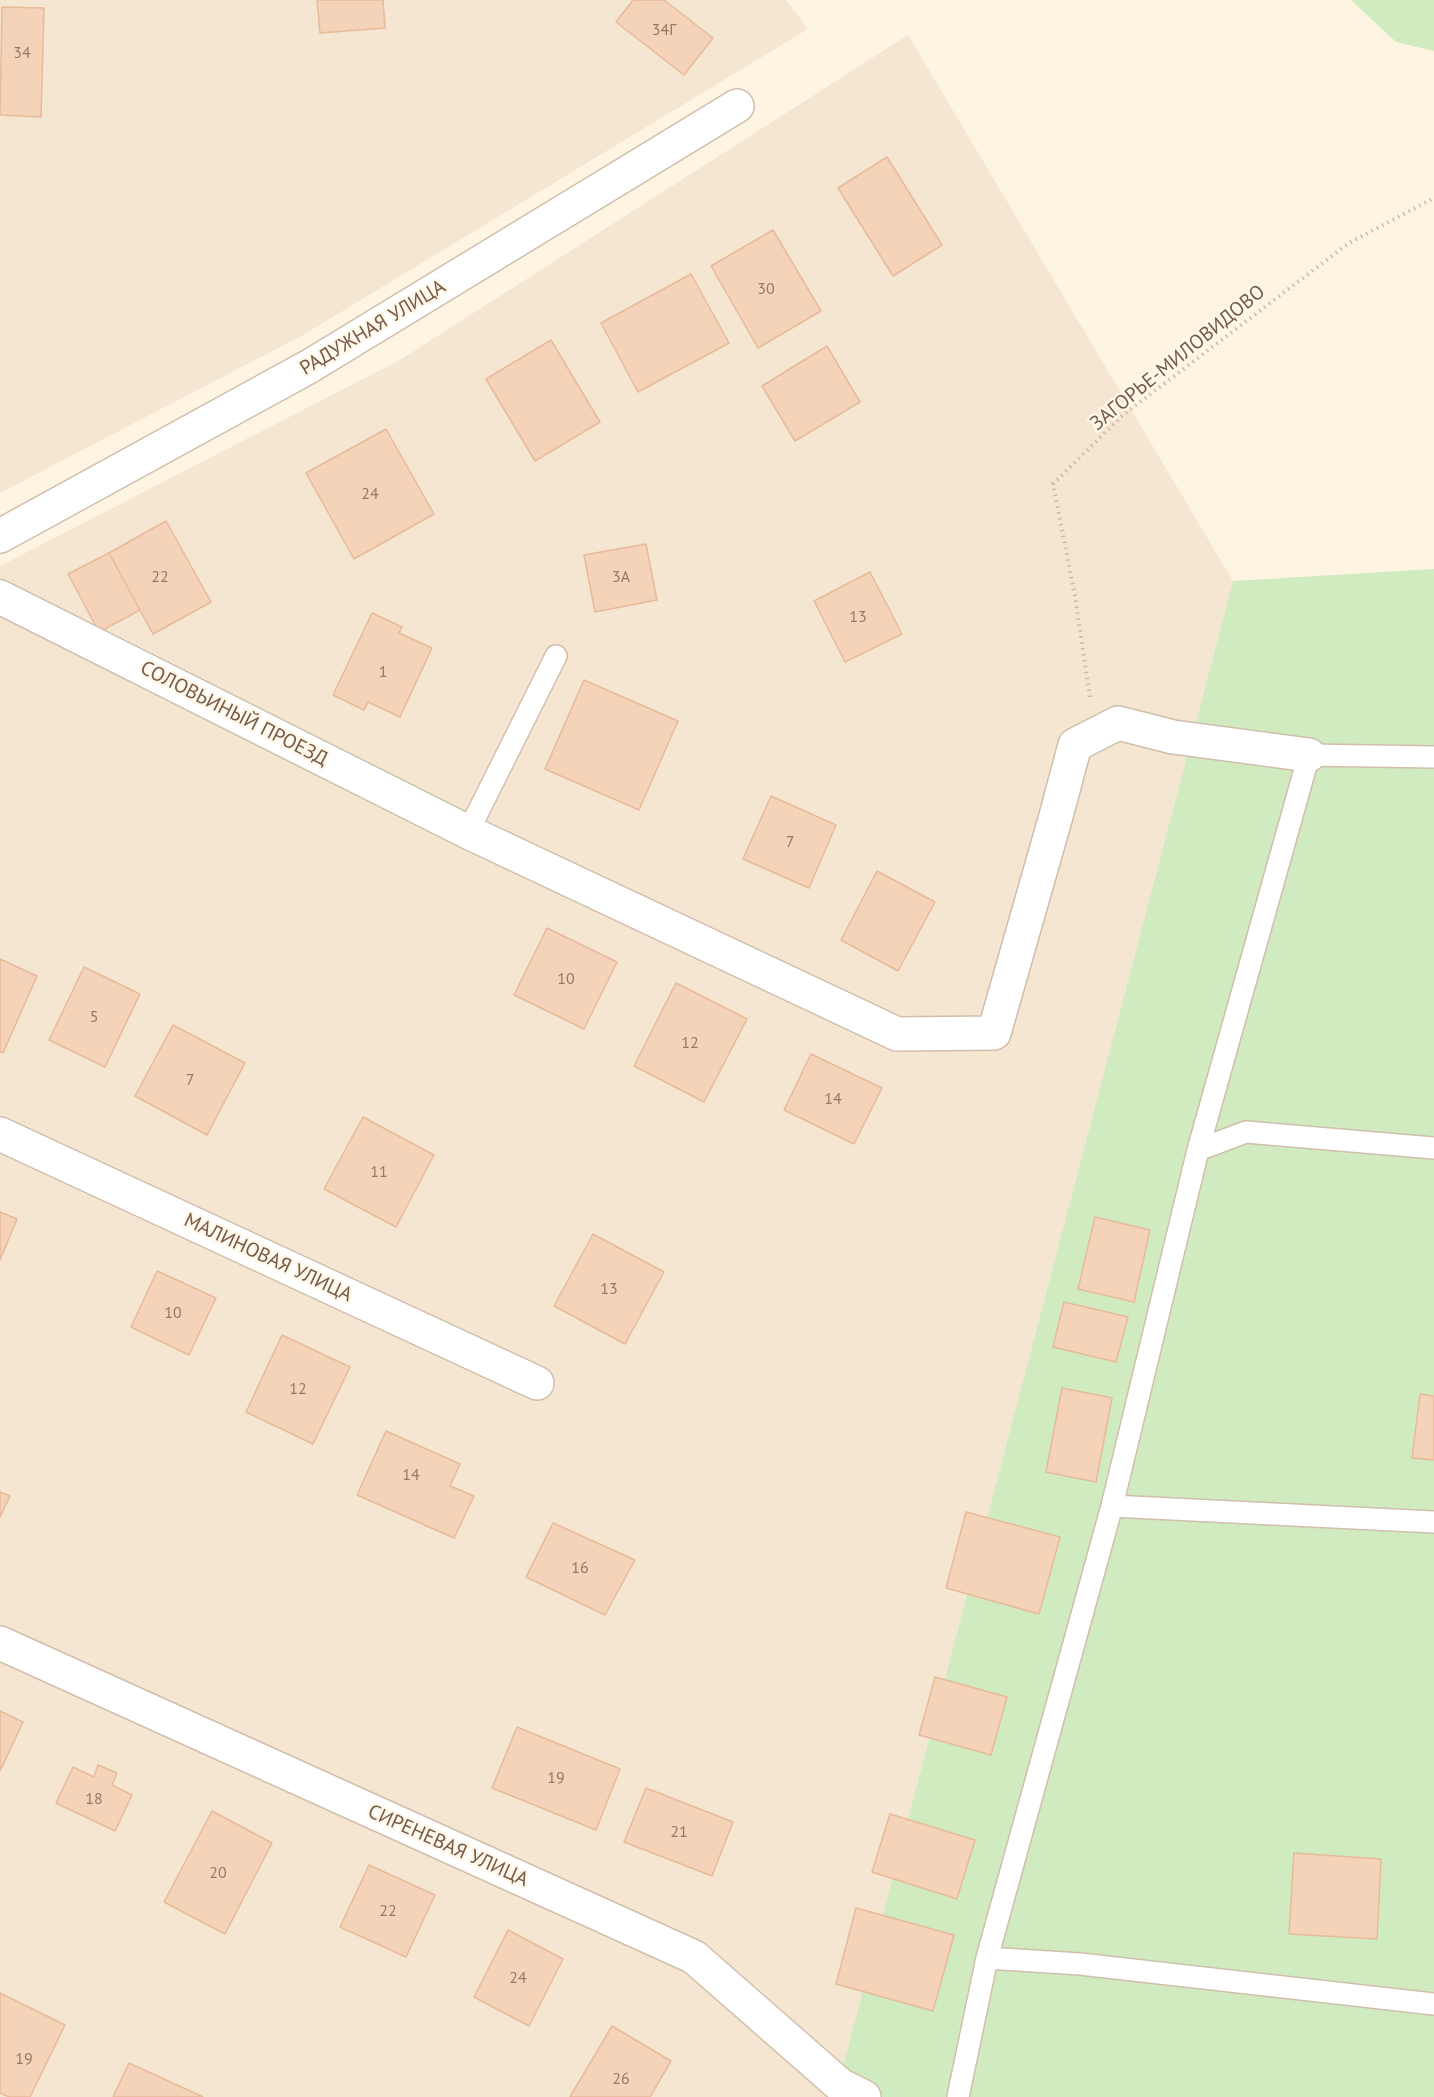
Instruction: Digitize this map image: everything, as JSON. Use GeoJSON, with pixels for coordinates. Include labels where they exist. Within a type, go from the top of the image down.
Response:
{"type":"FeatureCollection","features":[{"type":"Feature","properties":{"kind":"street","name":"РАДУЖНАЯ УЛИЦА"},"geometry":{"type":"LineString","coordinates":[[0,536],[309,366],[737,106]]}},
{"type":"Feature","properties":{"kind":"street","name":"СОЛОВЬИНЫЙ ПРОЕЗД"},"geometry":{"type":"LineString","coordinates":[[0,597],[468,832],[897,1034],[994,1033],[1075,745]]}},
{"type":"Feature","properties":{"kind":"street"},"geometry":{"type":"LineString","coordinates":[[1075,745],[1119,723],[1173,737],[1309,755]]}},
{"type":"Feature","properties":{"kind":"street","name":"МАЛИНОВАЯ УЛИЦА"},"geometry":{"type":"LineString","coordinates":[[0,1134],[537,1383]]}},
{"type":"Feature","properties":{"kind":"street","name":"СИРЕНЕВАЯ УЛИЦА"},"geometry":{"type":"LineString","coordinates":[[0,1643],[694,1957],[840,2085],[864,2097]]}},
{"type":"Feature","properties":{"kind":"lane"},"geometry":{"type":"LineString","coordinates":[[468,832],[556,656]]}},
{"type":"Feature","properties":{"kind":"lane"},"geometry":{"type":"LineString","coordinates":[[958,2097],[987,1958],[1113,1506],[1198,1150],[1309,755],[1434,757]]}},
{"type":"Feature","properties":{"kind":"lane"},"geometry":{"type":"LineString","coordinates":[[1198,1150],[1246,1131],[1434,1148]]}},
{"type":"Feature","properties":{"kind":"lane"},"geometry":{"type":"LineString","coordinates":[[1113,1506],[1434,1522]]}},
{"type":"Feature","properties":{"kind":"lane"},"geometry":{"type":"LineString","coordinates":[[987,1958],[1080,1964],[1434,2004]]}},
{"type":"Feature","properties":{"kind":"path","name":"ЗАГОРЬЕ-МИЛОВИДОВО"},"geometry":{"type":"LineString","coordinates":[[1075,745],[1092,711],[1075,596],[1053,484],[1124,414],[1349,243],[1434,198]]}},
{"type":"Feature","properties":{"kind":"shaded area"},"geometry":{"type":"Polygon","coordinates":[[[0,0],[786,0],[808,29],[303,335],[0,493],[0,0]]]}},
{"type":"Feature","properties":{"kind":"shaded area"},"geometry":{"type":"Polygon","coordinates":[[[908,35],[1233,581],[835,2097],[0,2097],[0,566],[400,360],[908,35]]]}},
{"type":"Feature","properties":{"kind":"green space"},"geometry":{"type":"Polygon","coordinates":[[[1351,0],[1434,0],[1434,51],[1396,42],[1351,0]]]}},
{"type":"Feature","properties":{"kind":"green space"},"geometry":{"type":"Polygon","coordinates":[[[1434,569],[1434,2097],[835,2097],[1233,581],[1434,569]]]}},
{"type":"Feature","properties":{"kind":"building"},"geometry":{"type":"Polygon","coordinates":[[[317,0],[383,0],[385,28],[320,33],[317,0]]]}},
{"type":"Feature","properties":{"kind":"building"},"geometry":{"type":"Polygon","coordinates":[[[633,0],[664,0],[713,38],[684,75],[616,22],[633,0]]]}},
{"type":"Feature","properties":{"kind":"building"},"geometry":{"type":"Polygon","coordinates":[[[2,7],[44,8],[41,117],[0,115],[2,7]]]}},
{"type":"Feature","properties":{"kind":"building"},"geometry":{"type":"Polygon","coordinates":[[[887,157],[942,245],[893,276],[838,188],[887,157]]]}},
{"type":"Feature","properties":{"kind":"building"},"geometry":{"type":"Polygon","coordinates":[[[773,230],[821,311],[758,348],[711,266],[773,230]]]}},
{"type":"Feature","properties":{"kind":"building"},"geometry":{"type":"Polygon","coordinates":[[[691,274],[729,343],[638,392],[601,323],[691,274]]]}},
{"type":"Feature","properties":{"kind":"building"},"geometry":{"type":"Polygon","coordinates":[[[551,340],[600,422],[535,461],[486,379],[551,340]]]}},
{"type":"Feature","properties":{"kind":"building"},"geometry":{"type":"Polygon","coordinates":[[[827,346],[860,402],[795,441],[762,386],[827,346]]]}},
{"type":"Feature","properties":{"kind":"building"},"geometry":{"type":"Polygon","coordinates":[[[386,429],[434,514],[354,559],[306,473],[386,429]]]}},
{"type":"Feature","properties":{"kind":"building"},"geometry":{"type":"Polygon","coordinates":[[[166,521],[211,602],[153,634],[109,553],[166,521]]]}},
{"type":"Feature","properties":{"kind":"building"},"geometry":{"type":"Polygon","coordinates":[[[646,544],[657,600],[595,612],[584,555],[646,544]]]}},
{"type":"Feature","properties":{"kind":"building"},"geometry":{"type":"Polygon","coordinates":[[[109,553],[140,610],[99,632],[68,574],[109,553]]]}},
{"type":"Feature","properties":{"kind":"building"},"geometry":{"type":"Polygon","coordinates":[[[870,572],[902,634],[845,662],[814,601],[870,572]]]}},
{"type":"Feature","properties":{"kind":"building"},"geometry":{"type":"Polygon","coordinates":[[[372,613],[402,627],[399,633],[432,648],[400,717],[368,702],[364,710],[333,695],[372,613]]]}},
{"type":"Feature","properties":{"kind":"building"},"geometry":{"type":"Polygon","coordinates":[[[584,680],[678,721],[639,810],[545,769],[584,680]]]}},
{"type":"Feature","properties":{"kind":"building"},"geometry":{"type":"Polygon","coordinates":[[[771,796],[836,825],[809,888],[743,859],[771,796]]]}},
{"type":"Feature","properties":{"kind":"building"},"geometry":{"type":"Polygon","coordinates":[[[877,871],[935,902],[898,971],[841,940],[877,871]]]}},
{"type":"Feature","properties":{"kind":"building"},"geometry":{"type":"Polygon","coordinates":[[[547,928],[617,962],[584,1029],[514,995],[547,928]]]}},
{"type":"Feature","properties":{"kind":"building"},"geometry":{"type":"Polygon","coordinates":[[[0,959],[37,976],[3,1053],[0,1052],[0,959]]]}},
{"type":"Feature","properties":{"kind":"building"},"geometry":{"type":"Polygon","coordinates":[[[84,967],[140,994],[105,1067],[49,1040],[84,967]]]}},
{"type":"Feature","properties":{"kind":"building"},"geometry":{"type":"Polygon","coordinates":[[[676,983],[747,1019],[704,1102],[634,1066],[676,983]]]}},
{"type":"Feature","properties":{"kind":"building"},"geometry":{"type":"Polygon","coordinates":[[[173,1025],[245,1063],[207,1135],[135,1096],[173,1025]]]}},
{"type":"Feature","properties":{"kind":"building"},"geometry":{"type":"Polygon","coordinates":[[[811,1054],[882,1088],[854,1144],[784,1110],[811,1054]]]}},
{"type":"Feature","properties":{"kind":"building"},"geometry":{"type":"Polygon","coordinates":[[[363,1117],[434,1155],[396,1227],[324,1189],[363,1117]]]}},
{"type":"Feature","properties":{"kind":"building"},"geometry":{"type":"Polygon","coordinates":[[[0,1212],[17,1219],[0,1260],[0,1212]]]}},
{"type":"Feature","properties":{"kind":"building"},"geometry":{"type":"Polygon","coordinates":[[[1095,1217],[1150,1230],[1134,1302],[1078,1289],[1095,1217]]]}},
{"type":"Feature","properties":{"kind":"building"},"geometry":{"type":"Polygon","coordinates":[[[593,1234],[664,1272],[625,1344],[554,1306],[593,1234]]]}},
{"type":"Feature","properties":{"kind":"building"},"geometry":{"type":"Polygon","coordinates":[[[157,1271],[216,1298],[189,1355],[131,1327],[157,1271]]]}},
{"type":"Feature","properties":{"kind":"building"},"geometry":{"type":"Polygon","coordinates":[[[1064,1302],[1128,1317],[1116,1362],[1053,1347],[1064,1302]]]}},
{"type":"Feature","properties":{"kind":"building"},"geometry":{"type":"Polygon","coordinates":[[[282,1335],[350,1367],[313,1444],[246,1412],[282,1335]]]}},
{"type":"Feature","properties":{"kind":"building"},"geometry":{"type":"Polygon","coordinates":[[[1062,1388],[1112,1398],[1096,1482],[1046,1472],[1062,1388]]]}},
{"type":"Feature","properties":{"kind":"building"},"geometry":{"type":"Polygon","coordinates":[[[1420,1394],[1434,1396],[1434,1460],[1412,1458],[1420,1394]]]}},
{"type":"Feature","properties":{"kind":"building"},"geometry":{"type":"Polygon","coordinates":[[[386,1431],[460,1464],[450,1486],[474,1496],[454,1538],[357,1495],[386,1431]]]}},
{"type":"Feature","properties":{"kind":"building"},"geometry":{"type":"Polygon","coordinates":[[[0,1492],[10,1496],[0,1517],[0,1492]]]}},
{"type":"Feature","properties":{"kind":"building"},"geometry":{"type":"Polygon","coordinates":[[[966,1512],[1060,1537],[1039,1614],[946,1588],[966,1512]]]}},
{"type":"Feature","properties":{"kind":"building"},"geometry":{"type":"Polygon","coordinates":[[[553,1523],[635,1560],[605,1615],[526,1577],[553,1523]]]}},
{"type":"Feature","properties":{"kind":"building"},"geometry":{"type":"Polygon","coordinates":[[[935,1677],[1007,1697],[991,1755],[919,1735],[935,1677]]]}},
{"type":"Feature","properties":{"kind":"building"},"geometry":{"type":"Polygon","coordinates":[[[0,1711],[23,1722],[0,1771],[0,1711]]]}},
{"type":"Feature","properties":{"kind":"building"},"geometry":{"type":"Polygon","coordinates":[[[517,1727],[620,1769],[596,1830],[492,1788],[517,1727]]]}},
{"type":"Feature","properties":{"kind":"building"},"geometry":{"type":"Polygon","coordinates":[[[98,1765],[117,1773],[112,1785],[132,1795],[115,1831],[56,1803],[73,1767],[94,1777],[98,1765]]]}},
{"type":"Feature","properties":{"kind":"building"},"geometry":{"type":"Polygon","coordinates":[[[646,1788],[733,1822],[712,1876],[624,1842],[646,1788]]]}},
{"type":"Feature","properties":{"kind":"building"},"geometry":{"type":"Polygon","coordinates":[[[212,1811],[272,1843],[225,1934],[164,1902],[212,1811]]]}},
{"type":"Feature","properties":{"kind":"building"},"geometry":{"type":"Polygon","coordinates":[[[890,1814],[975,1840],[957,1899],[872,1872],[890,1814]]]}},
{"type":"Feature","properties":{"kind":"building"},"geometry":{"type":"Polygon","coordinates":[[[1294,1853],[1381,1859],[1377,1939],[1289,1934],[1294,1853]]]}},
{"type":"Feature","properties":{"kind":"building"},"geometry":{"type":"Polygon","coordinates":[[[369,1865],[435,1895],[406,1957],[340,1927],[369,1865]]]}},
{"type":"Feature","properties":{"kind":"building"},"geometry":{"type":"Polygon","coordinates":[[[856,1908],[954,1935],[933,2011],[836,1984],[856,1908]]]}},
{"type":"Feature","properties":{"kind":"building"},"geometry":{"type":"Polygon","coordinates":[[[508,1930],[563,1959],[529,2026],[474,1997],[508,1930]]]}},
{"type":"Feature","properties":{"kind":"building"},"geometry":{"type":"Polygon","coordinates":[[[0,1993],[65,2025],[30,2097],[9,2097],[0,2093],[0,1993]]]}},
{"type":"Feature","properties":{"kind":"building"},"geometry":{"type":"Polygon","coordinates":[[[612,2026],[671,2061],[650,2097],[570,2097],[612,2026]]]}},
{"type":"Feature","properties":{"kind":"building"},"geometry":{"type":"Polygon","coordinates":[[[129,2063],[203,2097],[113,2097],[129,2063]]]}}]}
